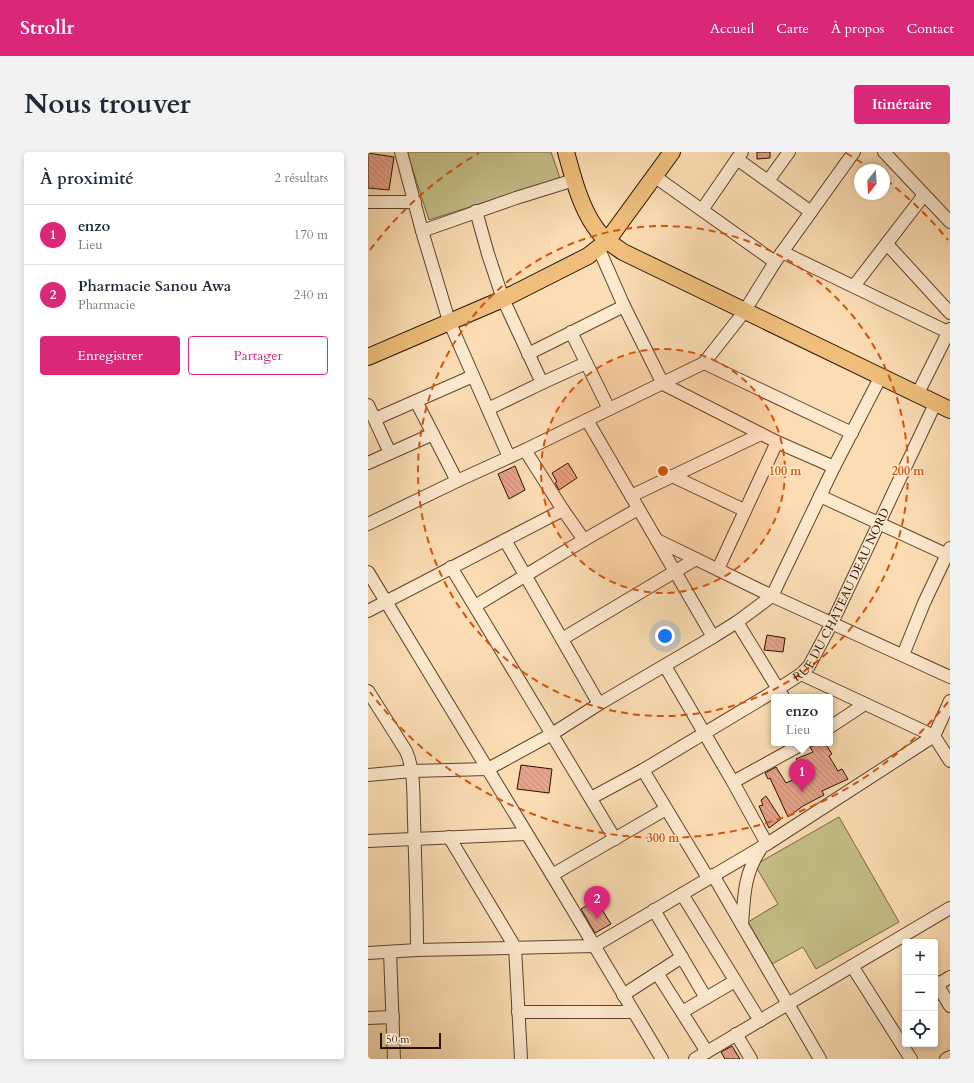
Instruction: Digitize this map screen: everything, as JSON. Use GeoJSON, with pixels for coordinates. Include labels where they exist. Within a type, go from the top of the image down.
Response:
{"type":"FeatureCollection","features":[{"type":"Feature","properties":{"kind":"main road"},"geometry":{"type":"LineString","coordinates":[[368,357],[503,299],[588,256],[603,244],[672,152]]}},
{"type":"Feature","properties":{"kind":"main road"},"geometry":{"type":"LineString","coordinates":[[567,153],[574,180],[587,214],[603,244],[880,378],[950,410]]}},
{"type":"Feature","properties":{"kind":"street"},"geometry":{"type":"LineString","coordinates":[[401,152],[422,231],[449,321],[510,457]]}},
{"type":"Feature","properties":{"kind":"street"},"geometry":{"type":"LineString","coordinates":[[768,181],[789,152]]}},
{"type":"Feature","properties":{"kind":"street"},"geometry":{"type":"LineString","coordinates":[[368,524],[609,410],[704,363],[744,312],[774,262],[854,152]]}},
{"type":"Feature","properties":{"kind":"street"},"geometry":{"type":"LineString","coordinates":[[884,152],[950,222]]}},
{"type":"Feature","properties":{"kind":"street"},"geometry":{"type":"LineString","coordinates":[[702,210],[739,155],[768,181],[811,212]]}},
{"type":"Feature","properties":{"kind":"street"},"geometry":{"type":"LineString","coordinates":[[654,176],[774,262]]}},
{"type":"Feature","properties":{"kind":"street"},"geometry":{"type":"LineString","coordinates":[[422,231],[516,198],[574,180]]}},
{"type":"Feature","properties":{"kind":"street"},"geometry":{"type":"LineString","coordinates":[[854,286],[924,195]]}},
{"type":"Feature","properties":{"kind":"street"},"geometry":{"type":"LineString","coordinates":[[368,202],[415,202]]}},
{"type":"Feature","properties":{"kind":"street"},"geometry":{"type":"LineString","coordinates":[[476,212],[503,299],[542,383]]}},
{"type":"Feature","properties":{"kind":"street"},"geometry":{"type":"LineString","coordinates":[[603,244],[624,306],[663,384],[777,442],[834,467]]}},
{"type":"Feature","properties":{"kind":"street"},"geometry":{"type":"LineString","coordinates":[[887,244],[950,313]]}},
{"type":"Feature","properties":{"kind":"street"},"geometry":{"type":"LineString","coordinates":[[782,252],[949,332],[917,395]]}},
{"type":"Feature","properties":{"kind":"street"},"geometry":{"type":"LineString","coordinates":[[528,354],[624,306]]}},
{"type":"Feature","properties":{"kind":"street"},"geometry":{"type":"LineString","coordinates":[[571,332],[609,410]]}},
{"type":"Feature","properties":{"kind":"street"},"geometry":{"type":"LineString","coordinates":[[488,409],[586,363]]}},
{"type":"Feature","properties":{"kind":"street"},"geometry":{"type":"LineString","coordinates":[[704,363],[852,433]]}},
{"type":"Feature","properties":{"kind":"street"},"geometry":{"type":"LineString","coordinates":[[374,419],[473,376]]}},
{"type":"Feature","properties":{"kind":"street"},"geometry":{"type":"LineString","coordinates":[[368,775],[488,769],[552,734],[599,704],[713,637],[737,622],[772,596],[834,467],[880,378]]}},
{"type":"Feature","properties":{"kind":"street"},"geometry":{"type":"LineString","coordinates":[[416,401],[457,481]]}},
{"type":"Feature","properties":{"kind":"street","name":"RUE DU CHÂTEAU DEAU NORD"},"geometry":{"type":"LineString","coordinates":[[780,693],[809,666],[816,656],[935,404]]}},
{"type":"Feature","properties":{"kind":"street"},"geometry":{"type":"LineString","coordinates":[[368,405],[390,453]]}},
{"type":"Feature","properties":{"kind":"street"},"geometry":{"type":"LineString","coordinates":[[587,420],[713,637]]}},
{"type":"Feature","properties":{"kind":"street"},"geometry":{"type":"LineString","coordinates":[[368,463],[433,434]]}},
{"type":"Feature","properties":{"kind":"street"},"geometry":{"type":"LineString","coordinates":[[631,496],[761,434]]}},
{"type":"Feature","properties":{"kind":"street"},"geometry":{"type":"LineString","coordinates":[[718,569],[744,510],[777,442]]}},
{"type":"Feature","properties":{"kind":"street"},"geometry":{"type":"LineString","coordinates":[[525,450],[584,540]]}},
{"type":"Feature","properties":{"kind":"street"},"geometry":{"type":"LineString","coordinates":[[672,476],[744,510]]}},
{"type":"Feature","properties":{"kind":"street"},"geometry":{"type":"LineString","coordinates":[[820,496],[879,524],[949,553],[924,603],[903,655]]}},
{"type":"Feature","properties":{"kind":"street"},"geometry":{"type":"LineString","coordinates":[[475,606],[638,509]]}},
{"type":"Feature","properties":{"kind":"street"},"geometry":{"type":"LineString","coordinates":[[368,611],[563,510]]}},
{"type":"Feature","properties":{"kind":"street"},"geometry":{"type":"LineString","coordinates":[[505,540],[599,704]]}},
{"type":"Feature","properties":{"kind":"street"},"geometry":{"type":"LineString","coordinates":[[657,540],[772,596],[950,677]]}},
{"type":"Feature","properties":{"kind":"street"},"geometry":{"type":"LineString","coordinates":[[562,638],[696,559]]}},
{"type":"Feature","properties":{"kind":"street"},"geometry":{"type":"LineString","coordinates":[[451,567],[615,839]]}},
{"type":"Feature","properties":{"kind":"street"},"geometry":{"type":"LineString","coordinates":[[368,572],[662,1059]]}},
{"type":"Feature","properties":{"kind":"street"},"geometry":{"type":"LineString","coordinates":[[737,622],[780,693]]}},
{"type":"Feature","properties":{"kind":"street"},"geometry":{"type":"LineString","coordinates":[[665,666],[733,782],[764,845]]}},
{"type":"Feature","properties":{"kind":"street"},"geometry":{"type":"LineString","coordinates":[[801,674],[934,736],[950,761]]}},
{"type":"Feature","properties":{"kind":"street"},"geometry":{"type":"LineString","coordinates":[[368,691],[374,711],[406,751],[410,760],[412,772],[417,950]]}},
{"type":"Feature","properties":{"kind":"street","name":"RUE DU CHÂTEAU DEAU NORD"},"geometry":{"type":"LineString","coordinates":[[591,798],[643,770],[703,733],[771,698]]}},
{"type":"Feature","properties":{"kind":"street"},"geometry":{"type":"LineString","coordinates":[[368,954],[417,950],[594,946],[764,845],[934,736],[950,701]]}},
{"type":"Feature","properties":{"kind":"street"},"geometry":{"type":"LineString","coordinates":[[833,725],[865,704]]}},
{"type":"Feature","properties":{"kind":"street"},"geometry":{"type":"LineString","coordinates":[[733,782],[799,746]]}},
{"type":"Feature","properties":{"kind":"street"},"geometry":{"type":"LineString","coordinates":[[643,770],[666,809],[742,925],[820,1059]]}},
{"type":"Feature","properties":{"kind":"street"},"geometry":{"type":"LineString","coordinates":[[552,875],[666,809]]}},
{"type":"Feature","properties":{"kind":"street"},"geometry":{"type":"LineString","coordinates":[[368,841],[526,834]]}},
{"type":"Feature","properties":{"kind":"street"},"geometry":{"type":"LineString","coordinates":[[449,837],[515,947],[521,1059]]}},
{"type":"Feature","properties":{"kind":"street"},"geometry":{"type":"LineString","coordinates":[[742,925],[744,892],[748,870],[764,845]]}},
{"type":"Feature","properties":{"kind":"street"},"geometry":{"type":"LineString","coordinates":[[682,894],[760,1020]]}},
{"type":"Feature","properties":{"kind":"street"},"geometry":{"type":"LineString","coordinates":[[695,1059],[852,966],[909,938],[950,908]]}},
{"type":"Feature","properties":{"kind":"street"},"geometry":{"type":"LineString","coordinates":[[654,910],[706,998]]}},
{"type":"Feature","properties":{"kind":"street"},"geometry":{"type":"LineString","coordinates":[[390,952],[394,1059]]}},
{"type":"Feature","properties":{"kind":"street"},"geometry":{"type":"LineString","coordinates":[[623,994],[682,957]]}},
{"type":"Feature","properties":{"kind":"street"},"geometry":{"type":"LineString","coordinates":[[852,966],[911,1059]]}},
{"type":"Feature","properties":{"kind":"street"},"geometry":{"type":"LineString","coordinates":[[657,973],[707,1052]]}},
{"type":"Feature","properties":{"kind":"street"},"geometry":{"type":"LineString","coordinates":[[938,982],[950,977]]}},
{"type":"Feature","properties":{"kind":"street"},"geometry":{"type":"LineString","coordinates":[[682,1012],[735,981]]}},
{"type":"Feature","properties":{"kind":"street"},"geometry":{"type":"LineString","coordinates":[[938,986],[950,1006]]}},
{"type":"Feature","properties":{"kind":"street"},"geometry":{"type":"LineString","coordinates":[[518,1012],[633,1012]]}},
{"type":"Feature","properties":{"kind":"street"},"geometry":{"type":"LineString","coordinates":[[368,1018],[393,1017]]}},
{"type":"Feature","properties":{"kind":"street"},"geometry":{"type":"LineString","coordinates":[[736,1034],[751,1059]]}},
{"type":"Feature","properties":{"kind":"street"},"geometry":{"type":"LineString","coordinates":[[946,1059],[950,1057]]}},
{"type":"Feature","properties":{"kind":"shaded area"},"geometry":{"type":"Polygon","coordinates":[[[407,152],[551,152],[560,178],[429,220],[407,152]]]}},
{"type":"Feature","properties":{"kind":"shaded area"},"geometry":{"type":"Polygon","coordinates":[[[839,817],[899,922],[816,969],[803,947],[772,964],[748,922],[778,904],[755,865],[839,817]]]}},
{"type":"Feature","properties":{"kind":"building"},"geometry":{"type":"Polygon","coordinates":[[[757,152],[770,152],[770,158],[757,159],[757,152]]]}},
{"type":"Feature","properties":{"kind":"building"},"geometry":{"type":"Polygon","coordinates":[[[368,153],[394,157],[389,190],[368,188],[368,153]]]}},
{"type":"Feature","properties":{"kind":"building"},"geometry":{"type":"Polygon","coordinates":[[[568,463],[577,478],[559,490],[552,473],[568,463]]]}},
{"type":"Feature","properties":{"kind":"building"},"geometry":{"type":"Polygon","coordinates":[[[515,466],[525,490],[509,499],[498,474],[515,466]]]}},
{"type":"Feature","properties":{"kind":"building"},"geometry":{"type":"Polygon","coordinates":[[[767,635],[785,638],[783,652],[764,650],[767,635]]]}},
{"type":"Feature","properties":{"kind":"building"},"geometry":{"type":"Polygon","coordinates":[[[827,746],[832,754],[829,756],[838,771],[842,769],[848,779],[822,791],[824,795],[803,806],[788,817],[770,778],[768,779],[765,773],[776,767],[786,783],[806,774],[796,759],[813,752],[810,747],[827,746]]]}},
{"type":"Feature","properties":{"kind":"building"},"geometry":{"type":"Polygon","coordinates":[[[521,765],[552,769],[549,793],[517,789],[521,765]]]}},
{"type":"Feature","properties":{"kind":"building"},"geometry":{"type":"Polygon","coordinates":[[[766,796],[781,819],[769,828],[759,806],[763,805],[761,800],[766,796]]]}},
{"type":"Feature","properties":{"kind":"building"},"geometry":{"type":"Polygon","coordinates":[[[596,900],[611,924],[595,933],[581,909],[596,900]]]}},
{"type":"Feature","properties":{"kind":"building"},"geometry":{"type":"Polygon","coordinates":[[[732,1046],[740,1059],[725,1059],[721,1052],[732,1046]]]}},
{"type":"Feature","properties":{"kind":"place","name":"enzo"},"geometry":{"type":"Point","coordinates":[802,792]}},
{"type":"Feature","properties":{"kind":"place","name":"Pharmacie Sanou Awa"},"geometry":{"type":"Point","coordinates":[597,919]}}]}
